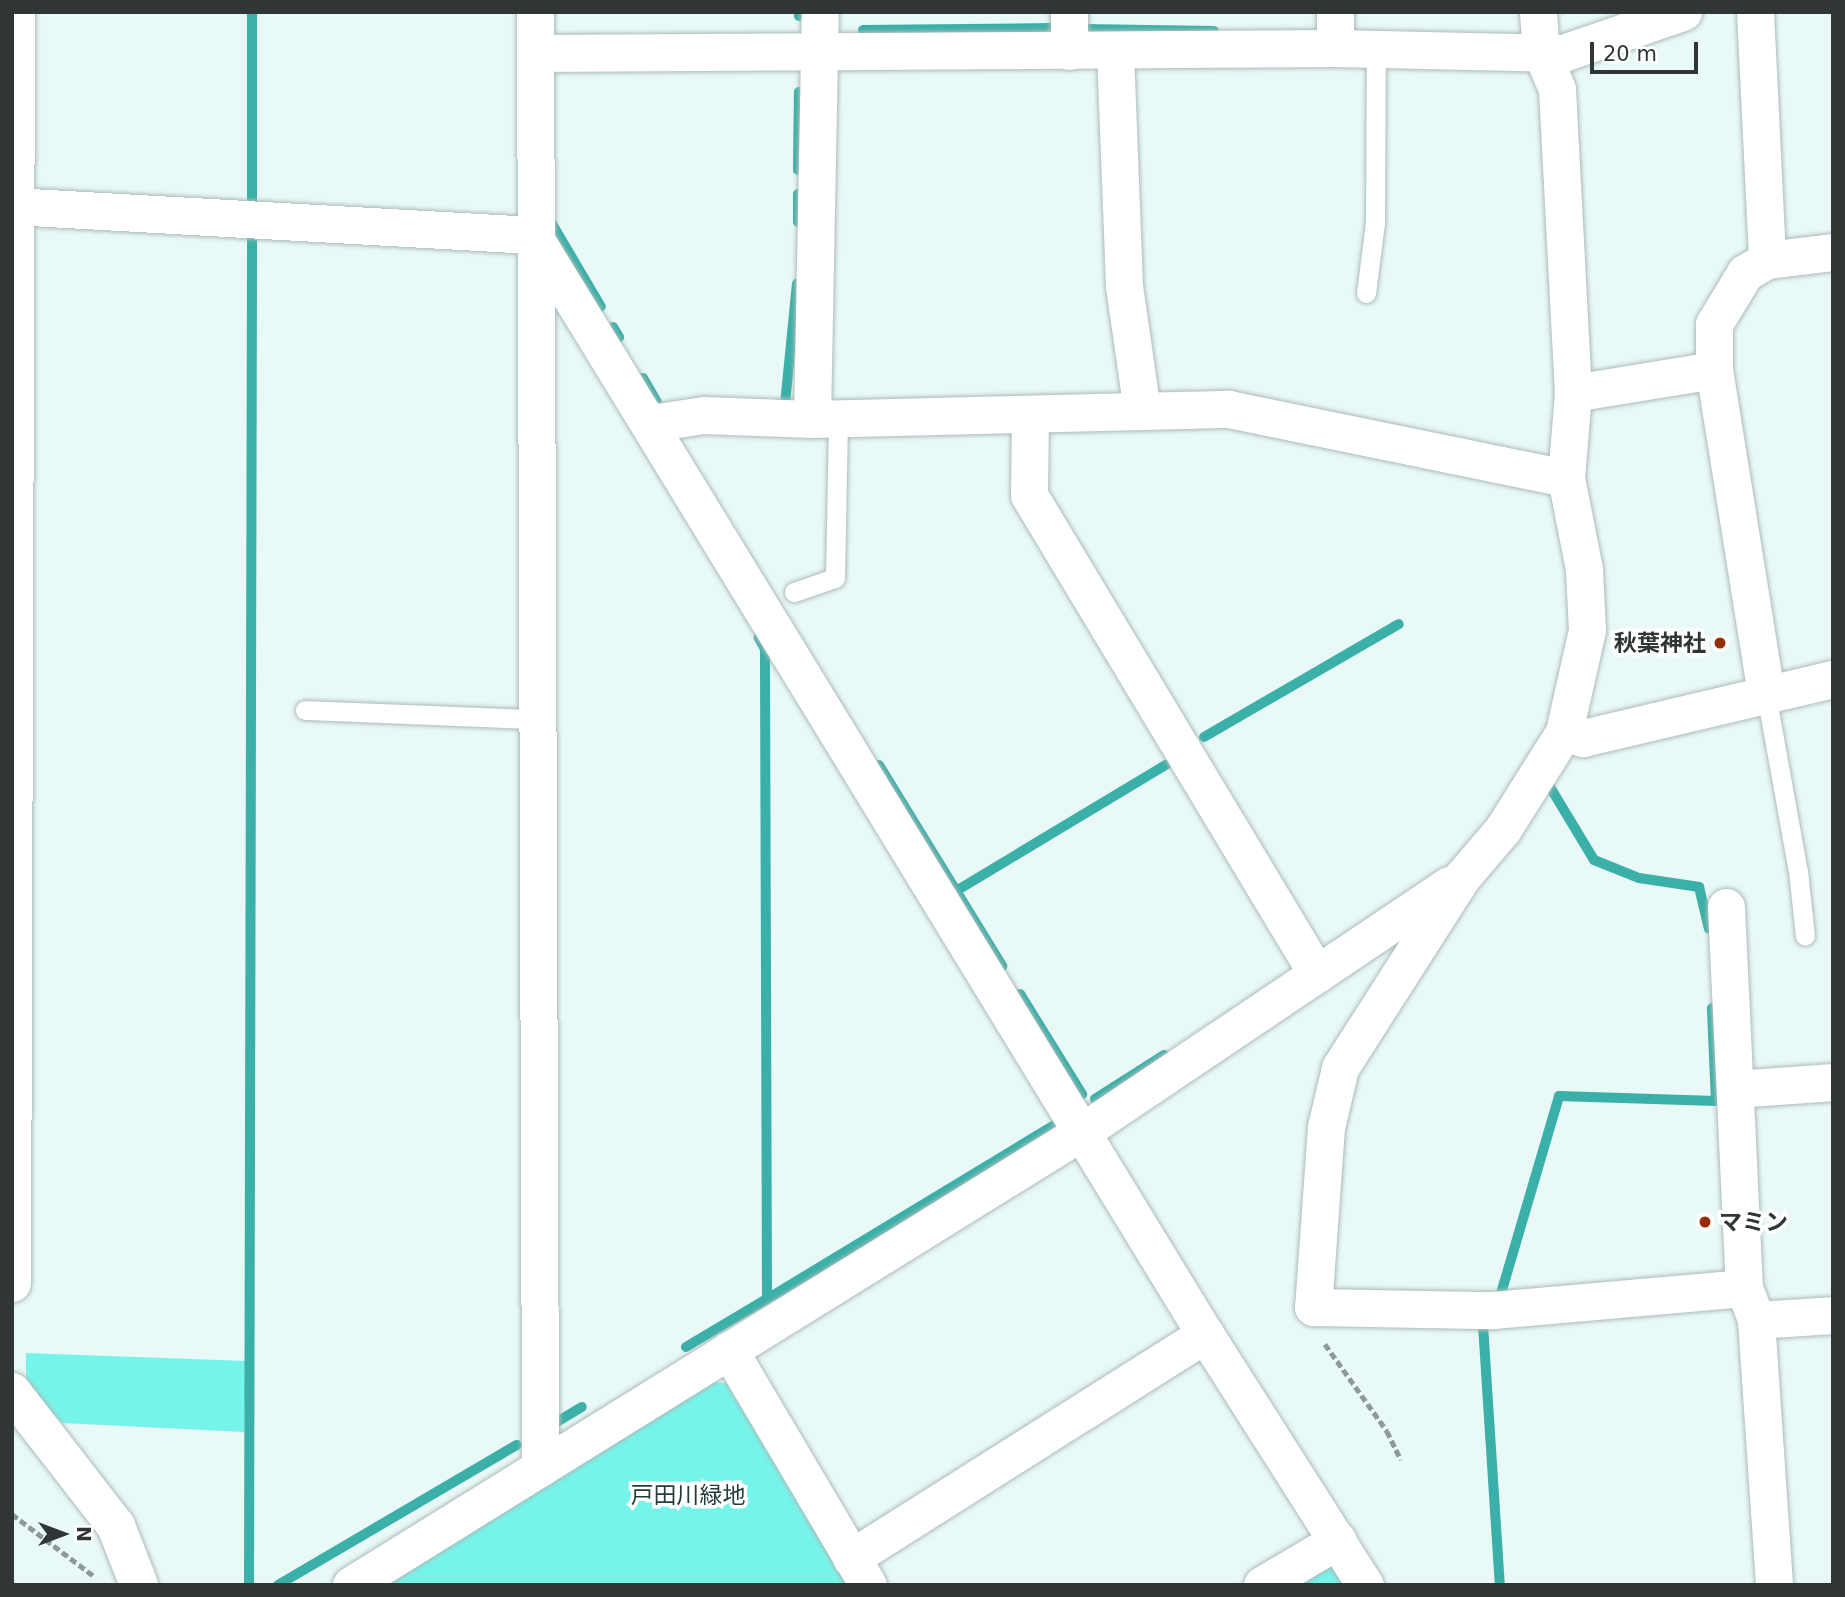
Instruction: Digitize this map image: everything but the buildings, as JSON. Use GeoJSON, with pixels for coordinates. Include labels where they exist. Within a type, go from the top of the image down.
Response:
{"type":"FeatureCollection","features":[{"type":"Feature","properties":{"kind":"main road"},"geometry":{"type":"LineString","coordinates":[[12,1392],[116,1526],[139,1585]]}},
{"type":"Feature","properties":{"kind":"street"},"geometry":{"type":"LineString","coordinates":[[12,1283],[16,12]]}},
{"type":"Feature","properties":{"kind":"street"},"geometry":{"type":"LineString","coordinates":[[535,12],[534,719],[540,1468]]}},
{"type":"Feature","properties":{"kind":"street"},"geometry":{"type":"LineString","coordinates":[[820,12],[825,418]]}},
{"type":"Feature","properties":{"kind":"street"},"geometry":{"type":"LineString","coordinates":[[1069,12],[1069,51]]}},
{"type":"Feature","properties":{"kind":"street"},"geometry":{"type":"LineString","coordinates":[[1335,12],[1335,48]]}},
{"type":"Feature","properties":{"kind":"street"},"geometry":{"type":"LineString","coordinates":[[1538,12],[1541,51],[1557,89],[1573,393],[1566,478],[1584,569],[1587,630],[1563,732],[1503,829],[1462,877],[1340,1068],[1326,1127],[1313,1307],[1493,1310],[1750,1304],[1833,1315]]}},
{"type":"Feature","properties":{"kind":"street"},"geometry":{"type":"LineString","coordinates":[[535,53],[820,54],[1335,48],[1563,53],[1683,12]]}},
{"type":"Feature","properties":{"kind":"street"},"geometry":{"type":"LineString","coordinates":[[1755,12],[1767,260]]}},
{"type":"Feature","properties":{"kind":"street"},"geometry":{"type":"LineString","coordinates":[[1115,51],[1124,286],[1142,411]]}},
{"type":"Feature","properties":{"kind":"street"},"geometry":{"type":"LineString","coordinates":[[14,207],[533,235]]}},
{"type":"Feature","properties":{"kind":"street"},"geometry":{"type":"LineString","coordinates":[[533,235],[651,423],[1205,1334],[1365,1585]]}},
{"type":"Feature","properties":{"kind":"street"},"geometry":{"type":"LineString","coordinates":[[1766,694],[1714,370],[1714,324],[1728,296],[1745,273],[1767,260],[1833,252]]}},
{"type":"Feature","properties":{"kind":"street"},"geometry":{"type":"LineString","coordinates":[[1573,393],[1714,370]]}},
{"type":"Feature","properties":{"kind":"street"},"geometry":{"type":"LineString","coordinates":[[651,423],[703,415],[825,418],[1229,409],[1566,478]]}},
{"type":"Feature","properties":{"kind":"street"},"geometry":{"type":"LineString","coordinates":[[1030,414],[1029,495],[1317,974]]}},
{"type":"Feature","properties":{"kind":"street"},"geometry":{"type":"LineString","coordinates":[[1563,732],[1583,738],[1833,680]]}},
{"type":"Feature","properties":{"kind":"street"},"geometry":{"type":"LineString","coordinates":[[351,1585],[1083,1131],[1462,877]]}},
{"type":"Feature","properties":{"kind":"street"},"geometry":{"type":"LineString","coordinates":[[1726,907],[1750,1304],[1774,1585]]}},
{"type":"Feature","properties":{"kind":"street"},"geometry":{"type":"LineString","coordinates":[[1736,1089],[1833,1082]]}},
{"type":"Feature","properties":{"kind":"street"},"geometry":{"type":"LineString","coordinates":[[729,1350],[860,1571],[1205,1334]]}},
{"type":"Feature","properties":{"kind":"street"},"geometry":{"type":"LineString","coordinates":[[1262,1585],[1338,1540]]}},
{"type":"Feature","properties":{"kind":"lane"},"geometry":{"type":"LineString","coordinates":[[1366,293],[1375,223],[1376,49]]}},
{"type":"Feature","properties":{"kind":"lane"},"geometry":{"type":"LineString","coordinates":[[794,592],[835,578],[825,418]]}},
{"type":"Feature","properties":{"kind":"lane"},"geometry":{"type":"LineString","coordinates":[[1766,694],[1798,871],[1805,936]]}},
{"type":"Feature","properties":{"kind":"lane"},"geometry":{"type":"LineString","coordinates":[[305,710],[534,719]]}},
{"type":"Feature","properties":{"kind":"path"},"geometry":{"type":"LineString","coordinates":[[1313,1307],[1326,1345],[1387,1431],[1401,1460]]}},
{"type":"Feature","properties":{"kind":"path"},"geometry":{"type":"LineString","coordinates":[[12,1514],[105,1585]]}},
{"type":"Feature","properties":{"kind":"green space"},"geometry":{"type":"Polygon","coordinates":[[[26,1353],[246,1361],[244,1432],[62,1423],[26,1386],[26,1353]]]}},
{"type":"Feature","properties":{"kind":"green space","name":"戸田川緑地"},"geometry":{"type":"Polygon","coordinates":[[[699,1381],[726,1383],[849,1585],[373,1585],[699,1381]]]}},
{"type":"Feature","properties":{"kind":"green space"},"geometry":{"type":"Polygon","coordinates":[[[1339,1553],[1357,1585],[1286,1585],[1339,1553]]]}},
{"type":"Feature","properties":{"kind":"waterway"},"geometry":{"type":"LineString","coordinates":[[252,12],[252,202]]}},
{"type":"Feature","properties":{"kind":"waterway"},"geometry":{"type":"LineString","coordinates":[[863,30],[1052,28]]}},
{"type":"Feature","properties":{"kind":"waterway"},"geometry":{"type":"LineString","coordinates":[[1082,29],[1214,31]]}},
{"type":"Feature","properties":{"kind":"waterway"},"geometry":{"type":"LineString","coordinates":[[798,170],[799,92]]}},
{"type":"Feature","properties":{"kind":"waterway"},"geometry":{"type":"LineString","coordinates":[[798,194],[798,222]]}},
{"type":"Feature","properties":{"kind":"waterway"},"geometry":{"type":"LineString","coordinates":[[548,217],[601,307]]}},
{"type":"Feature","properties":{"kind":"waterway"},"geometry":{"type":"LineString","coordinates":[[249,1585],[252,234]]}},
{"type":"Feature","properties":{"kind":"waterway"},"geometry":{"type":"LineString","coordinates":[[778,404],[785,404],[797,284]]}},
{"type":"Feature","properties":{"kind":"waterway"},"geometry":{"type":"LineString","coordinates":[[613,327],[619,337]]}},
{"type":"Feature","properties":{"kind":"waterway"},"geometry":{"type":"LineString","coordinates":[[643,378],[657,402]]}},
{"type":"Feature","properties":{"kind":"waterway"},"geometry":{"type":"LineString","coordinates":[[1204,737],[1399,624]]}},
{"type":"Feature","properties":{"kind":"waterway"},"geometry":{"type":"LineString","coordinates":[[686,1347],[767,1299],[765,649],[759,638]]}},
{"type":"Feature","properties":{"kind":"waterway"},"geometry":{"type":"LineString","coordinates":[[879,765],[1002,966]]}},
{"type":"Feature","properties":{"kind":"waterway"},"geometry":{"type":"LineString","coordinates":[[956,891],[1166,765]]}},
{"type":"Feature","properties":{"kind":"waterway"},"geometry":{"type":"LineString","coordinates":[[1547,782],[1594,860],[1639,878],[1699,887],[1709,929]]}},
{"type":"Feature","properties":{"kind":"waterway"},"geometry":{"type":"LineString","coordinates":[[1020,994],[1082,1094]]}},
{"type":"Feature","properties":{"kind":"waterway"},"geometry":{"type":"LineString","coordinates":[[1502,1290],[1559,1096],[1716,1101],[1712,1008]]}},
{"type":"Feature","properties":{"kind":"waterway"},"geometry":{"type":"LineString","coordinates":[[1095,1099],[1164,1055]]}},
{"type":"Feature","properties":{"kind":"waterway"},"geometry":{"type":"LineString","coordinates":[[767,1299],[1054,1125]]}},
{"type":"Feature","properties":{"kind":"waterway"},"geometry":{"type":"LineString","coordinates":[[1483,1325],[1500,1585]]}},
{"type":"Feature","properties":{"kind":"waterway"},"geometry":{"type":"LineString","coordinates":[[550,1426],[582,1407]]}},
{"type":"Feature","properties":{"kind":"waterway"},"geometry":{"type":"LineString","coordinates":[[278,1585],[517,1445]]}},
{"type":"Feature","properties":{"kind":"place","name":"秋葉神社"},"geometry":{"type":"Point","coordinates":[1720,643]}},
{"type":"Feature","properties":{"kind":"place","name":"マミン"},"geometry":{"type":"Point","coordinates":[1705,1222]}}]}
